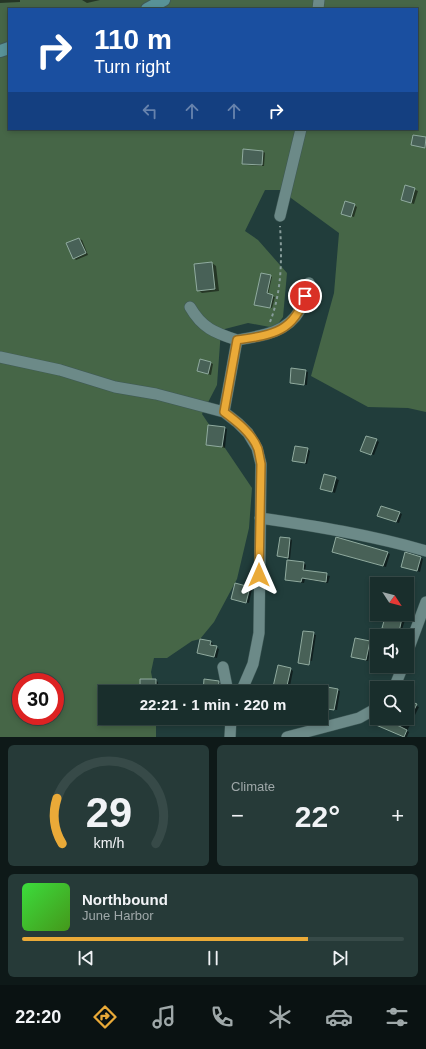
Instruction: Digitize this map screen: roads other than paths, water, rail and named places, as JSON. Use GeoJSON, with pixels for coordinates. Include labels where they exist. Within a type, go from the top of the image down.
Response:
{"type":"FeatureCollection","features":[{"type":"Feature","properties":{"kind":"main road"},"geometry":{"type":"LineString","coordinates":[[149,8],[164,0]]}},
{"type":"Feature","properties":{"kind":"street"},"geometry":{"type":"LineString","coordinates":[[280,216],[301,130]]}},
{"type":"Feature","properties":{"kind":"street"},"geometry":{"type":"LineString","coordinates":[[190,307],[197,319],[221,335],[237,340],[265,336],[286,327],[301,310],[309,283]]}},
{"type":"Feature","properties":{"kind":"street"},"geometry":{"type":"LineString","coordinates":[[224,412],[237,340]]}},
{"type":"Feature","properties":{"kind":"street"},"geometry":{"type":"LineString","coordinates":[[0,356],[60,370],[115,387],[156,394],[224,412],[248,433],[257,448],[261,464],[259,633],[253,664],[244,685]]}},
{"type":"Feature","properties":{"kind":"street"},"geometry":{"type":"LineString","coordinates":[[260,518],[359,534],[426,551]]}},
{"type":"Feature","properties":{"kind":"street"},"geometry":{"type":"LineString","coordinates":[[414,635],[426,602]]}},
{"type":"Feature","properties":{"kind":"street"},"geometry":{"type":"LineString","coordinates":[[222,667],[226,685]]}},
{"type":"Feature","properties":{"kind":"street"},"geometry":{"type":"LineString","coordinates":[[287,737],[358,718],[370,712]]}},
{"type":"Feature","properties":{"kind":"street"},"geometry":{"type":"LineString","coordinates":[[230,737],[231,725]]}}]}
